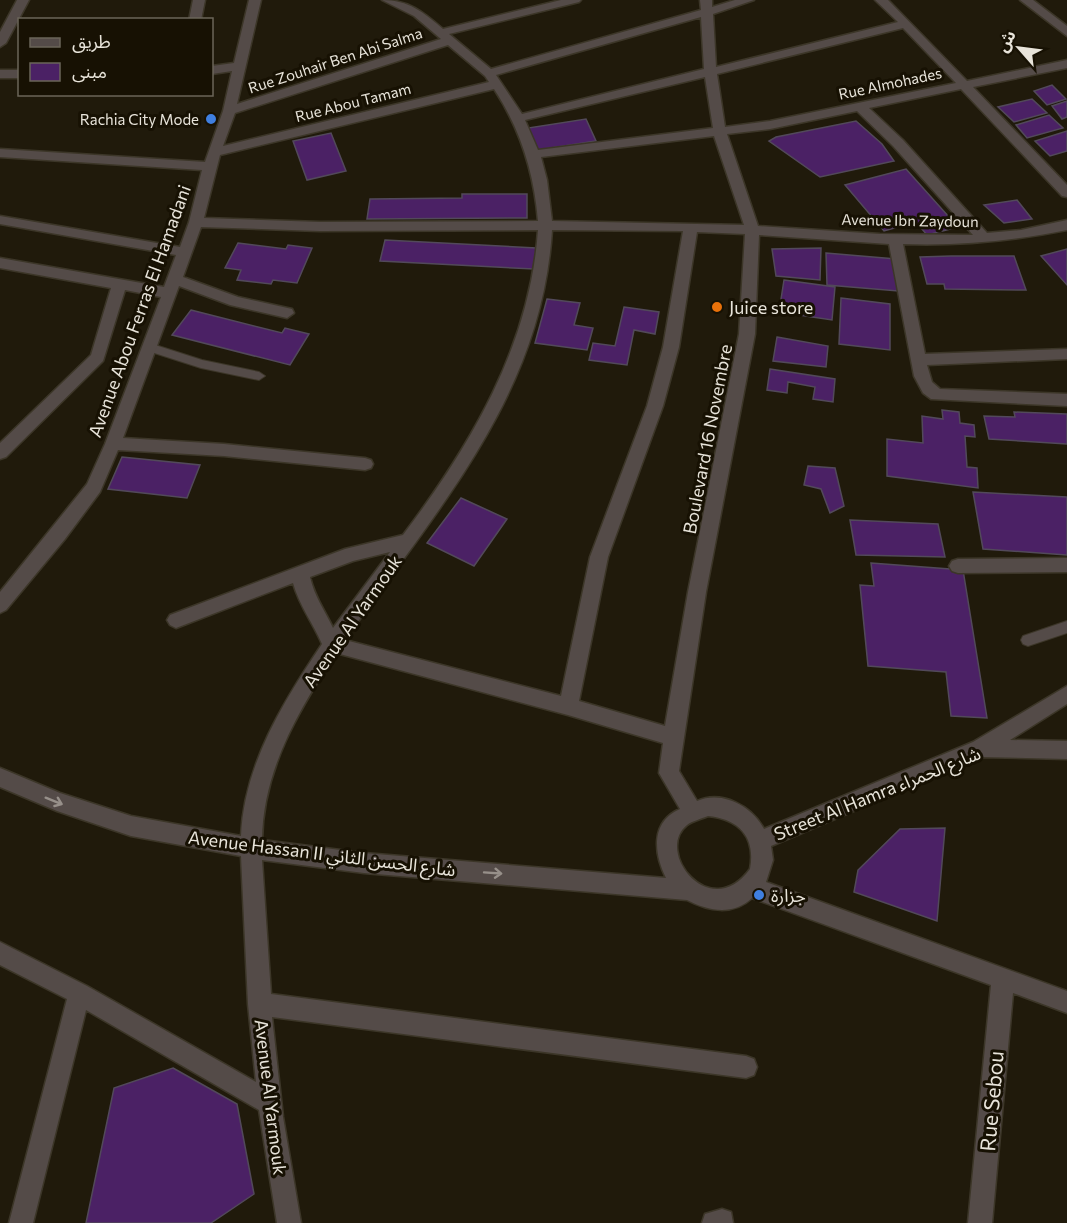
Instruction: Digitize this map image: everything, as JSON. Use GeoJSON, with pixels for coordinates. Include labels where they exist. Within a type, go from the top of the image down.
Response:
{"type":"FeatureCollection","features":[{"type":"Feature","properties":{"kind":"street"},"geometry":{"type":"LineString","coordinates":[[0,43],[23,0]]}},
{"type":"Feature","properties":{"kind":"street"},"geometry":{"type":"LineString","coordinates":[[195,18],[199,0]]}},
{"type":"Feature","properties":{"kind":"street","name":"Avenue Abou Ferras El Hamadani"},"geometry":{"type":"LineString","coordinates":[[0,605],[94,488],[196,222],[241,66],[255,0]]}},
{"type":"Feature","properties":{"kind":"street","name":"Avenue Al Yarmouk"},"geometry":{"type":"LineString","coordinates":[[289,1223],[270,1103],[259,1004],[250,848],[251,820],[263,769],[291,710],[331,644],[449,488],[495,409],[520,353],[535,303],[545,224],[535,154],[519,118],[498,84],[489,73],[407,7],[388,0]]}},
{"type":"Feature","properties":{"kind":"street","name":"Rue Zouhair Ben Abi Salma"},"geometry":{"type":"LineString","coordinates":[[229,111],[445,37],[575,0]]}},
{"type":"Feature","properties":{"kind":"street"},"geometry":{"type":"LineString","coordinates":[[489,73],[706,5],[748,0]]}},
{"type":"Feature","properties":{"kind":"street"},"geometry":{"type":"LineString","coordinates":[[880,0],[906,24],[1067,193]]}},
{"type":"Feature","properties":{"kind":"street"},"geometry":{"type":"LineString","coordinates":[[1026,0],[1067,32]]}},
{"type":"Feature","properties":{"kind":"street","name":"Boulevard 16 Novembre"},"geometry":{"type":"LineString","coordinates":[[691,810],[669,772],[697,592],[747,334],[752,229],[720,133],[710,70],[706,5]]}},
{"type":"Feature","properties":{"kind":"street"},"geometry":{"type":"LineString","coordinates":[[519,118],[906,24]]}},
{"type":"Feature","properties":{"kind":"street"},"geometry":{"type":"LineString","coordinates":[[213,70],[241,66]]}},
{"type":"Feature","properties":{"kind":"street","name":"Rue Almohades"},"geometry":{"type":"LineString","coordinates":[[535,154],[720,133],[770,125],[964,84],[1064,68]]}},
{"type":"Feature","properties":{"kind":"street"},"geometry":{"type":"LineString","coordinates":[[0,74],[18,74]]}},
{"type":"Feature","properties":{"kind":"street","name":"Rue Abou Tamam"},"geometry":{"type":"LineString","coordinates":[[0,153],[213,159],[498,84]]}},
{"type":"Feature","properties":{"kind":"street"},"geometry":{"type":"LineString","coordinates":[[859,106],[898,143],[984,238]]}},
{"type":"Feature","properties":{"kind":"street"},"geometry":{"type":"LineString","coordinates":[[0,220],[184,252]]}},
{"type":"Feature","properties":{"kind":"street","name":"Avenue Ibn Zaydoun"},"geometry":{"type":"LineString","coordinates":[[196,222],[280,227],[545,224],[691,227],[895,239],[984,238],[1067,225]]}},
{"type":"Feature","properties":{"kind":"street"},"geometry":{"type":"LineString","coordinates":[[568,706],[599,557],[632,475],[671,347],[691,227]]}},
{"type":"Feature","properties":{"kind":"street"},"geometry":{"type":"LineString","coordinates":[[895,239],[918,360],[924,384],[930,392],[937,395],[970,398],[1067,400]]}},
{"type":"Feature","properties":{"kind":"street"},"geometry":{"type":"LineString","coordinates":[[0,264],[119,284],[172,286],[287,313]]}},
{"type":"Feature","properties":{"kind":"street"},"geometry":{"type":"LineString","coordinates":[[0,453],[98,357],[119,284]]}},
{"type":"Feature","properties":{"kind":"street"},"geometry":{"type":"LineString","coordinates":[[918,360],[1067,354]]}},
{"type":"Feature","properties":{"kind":"street"},"geometry":{"type":"LineString","coordinates":[[112,444],[224,450],[365,464]]}},
{"type":"Feature","properties":{"kind":"street"},"geometry":{"type":"LineString","coordinates":[[176,620],[351,554],[409,540]]}},
{"type":"Feature","properties":{"kind":"street"},"geometry":{"type":"LineString","coordinates":[[958,566],[1067,565]]}},
{"type":"Feature","properties":{"kind":"street"},"geometry":{"type":"LineString","coordinates":[[300,574],[306,599],[318,615],[331,644],[568,706],[673,737]]}},
{"type":"Feature","properties":{"kind":"street"},"geometry":{"type":"LineString","coordinates":[[980,748],[1067,694]]}},
{"type":"Feature","properties":{"kind":"street","name":"Street Al Hamra شارع الحمراء"},"geometry":{"type":"LineString","coordinates":[[760,841],[980,748],[1067,750]]}},
{"type":"Feature","properties":{"kind":"street","name":"Avenue Hassan II شارع الحسن الثاني"},"geometry":{"type":"LineString","coordinates":[[0,777],[57,802],[131,826],[250,848],[374,864],[688,891]]}},
{"type":"Feature","properties":{"kind":"street"},"geometry":{"type":"LineString","coordinates":[[715,807],[739,814],[752,826],[760,841],[763,857],[760,873],[751,887],[737,896],[721,900],[704,898],[688,891],[675,878],[668,863],[666,846],[669,831],[678,818],[691,810],[715,807]]}},
{"type":"Feature","properties":{"kind":"street"},"geometry":{"type":"LineString","coordinates":[[751,887],[1067,1002]]}},
{"type":"Feature","properties":{"kind":"street"},"geometry":{"type":"LineString","coordinates":[[0,953],[79,994],[270,1103]]}},
{"type":"Feature","properties":{"kind":"street","name":"Rue Sebou"},"geometry":{"type":"LineString","coordinates":[[980,1223],[1003,978]]}},
{"type":"Feature","properties":{"kind":"street"},"geometry":{"type":"LineString","coordinates":[[21,1223],[79,994]]}},
{"type":"Feature","properties":{"kind":"street"},"geometry":{"type":"LineString","coordinates":[[259,1004],[746,1067]]}},
{"type":"Feature","properties":{"kind":"lane"},"geometry":{"type":"LineString","coordinates":[[149,347],[201,364],[259,376]]}},
{"type":"Feature","properties":{"kind":"lane"},"geometry":{"type":"LineString","coordinates":[[1028,640],[1067,627]]}},
{"type":"Feature","properties":{"kind":"building"},"geometry":{"type":"Polygon","coordinates":[[[1052,85],[1066,99],[1047,105],[1034,91],[1052,85]]]}},
{"type":"Feature","properties":{"kind":"building"},"geometry":{"type":"Polygon","coordinates":[[[1032,99],[1047,113],[1014,122],[998,107],[1032,99]]]}},
{"type":"Feature","properties":{"kind":"building"},"geometry":{"type":"Polygon","coordinates":[[[1067,101],[1067,117],[1062,119],[1052,106],[1067,101]]]}},
{"type":"Feature","properties":{"kind":"building"},"geometry":{"type":"Polygon","coordinates":[[[1049,115],[1063,128],[1027,138],[1016,125],[1049,115]]]}},
{"type":"Feature","properties":{"kind":"building"},"geometry":{"type":"Polygon","coordinates":[[[586,119],[596,141],[538,150],[528,128],[586,119]]]}},
{"type":"Feature","properties":{"kind":"building"},"geometry":{"type":"Polygon","coordinates":[[[856,121],[882,144],[894,161],[820,177],[769,141],[776,137],[856,121]]]}},
{"type":"Feature","properties":{"kind":"building"},"geometry":{"type":"Polygon","coordinates":[[[1067,131],[1067,151],[1050,156],[1035,141],[1067,131]]]}},
{"type":"Feature","properties":{"kind":"building"},"geometry":{"type":"Polygon","coordinates":[[[331,133],[346,171],[307,180],[293,141],[331,133]]]}},
{"type":"Feature","properties":{"kind":"building"},"geometry":{"type":"Polygon","coordinates":[[[906,169],[958,227],[927,235],[916,222],[884,231],[845,185],[906,169]]]}},
{"type":"Feature","properties":{"kind":"building"},"geometry":{"type":"Polygon","coordinates":[[[462,194],[527,194],[527,218],[367,219],[370,199],[462,198],[462,194]]]}},
{"type":"Feature","properties":{"kind":"building"},"geometry":{"type":"Polygon","coordinates":[[[1017,200],[1032,219],[1004,223],[984,205],[1017,200]]]}},
{"type":"Feature","properties":{"kind":"building"},"geometry":{"type":"Polygon","coordinates":[[[385,240],[536,248],[534,269],[380,261],[385,240]]]}},
{"type":"Feature","properties":{"kind":"building"},"geometry":{"type":"Polygon","coordinates":[[[238,243],[286,249],[288,245],[312,248],[297,283],[273,280],[271,284],[237,280],[241,270],[225,268],[238,243]]]}},
{"type":"Feature","properties":{"kind":"building"},"geometry":{"type":"Polygon","coordinates":[[[821,248],[820,280],[776,276],[772,249],[821,248]]]}},
{"type":"Feature","properties":{"kind":"building"},"geometry":{"type":"Polygon","coordinates":[[[1067,249],[1067,285],[1041,256],[1067,249]]]}},
{"type":"Feature","properties":{"kind":"building"},"geometry":{"type":"Polygon","coordinates":[[[826,253],[896,259],[898,291],[827,285],[826,253]]]}},
{"type":"Feature","properties":{"kind":"building"},"geometry":{"type":"Polygon","coordinates":[[[1014,256],[1026,290],[945,289],[944,284],[927,284],[920,257],[1014,256]]]}},
{"type":"Feature","properties":{"kind":"building"},"geometry":{"type":"Polygon","coordinates":[[[784,280],[835,287],[832,320],[779,312],[784,280]]]}},
{"type":"Feature","properties":{"kind":"building"},"geometry":{"type":"Polygon","coordinates":[[[841,298],[890,304],[890,350],[839,344],[841,298]]]}},
{"type":"Feature","properties":{"kind":"building"},"geometry":{"type":"Polygon","coordinates":[[[547,299],[580,303],[574,325],[593,328],[587,350],[535,343],[547,299]]]}},
{"type":"Feature","properties":{"kind":"building"},"geometry":{"type":"Polygon","coordinates":[[[624,307],[659,312],[655,334],[634,330],[627,365],[589,360],[593,343],[615,346],[624,307]]]}},
{"type":"Feature","properties":{"kind":"building"},"geometry":{"type":"Polygon","coordinates":[[[191,310],[282,333],[285,328],[309,334],[290,365],[172,335],[191,310]]]}},
{"type":"Feature","properties":{"kind":"building"},"geometry":{"type":"Polygon","coordinates":[[[777,337],[828,346],[826,367],[773,361],[777,337]]]}},
{"type":"Feature","properties":{"kind":"building"},"geometry":{"type":"Polygon","coordinates":[[[770,369],[835,379],[833,402],[813,399],[815,387],[788,382],[787,393],[767,390],[770,369]]]}},
{"type":"Feature","properties":{"kind":"building"},"geometry":{"type":"Polygon","coordinates":[[[942,410],[959,412],[960,423],[974,425],[975,437],[965,436],[967,467],[977,468],[978,488],[887,476],[887,439],[923,443],[922,416],[943,419],[942,410]]]}},
{"type":"Feature","properties":{"kind":"building"},"geometry":{"type":"Polygon","coordinates":[[[1014,412],[1067,414],[1067,444],[989,439],[984,416],[1015,417],[1014,412]]]}},
{"type":"Feature","properties":{"kind":"building"},"geometry":{"type":"Polygon","coordinates":[[[122,457],[200,465],[187,498],[108,489],[122,457]]]}},
{"type":"Feature","properties":{"kind":"building"},"geometry":{"type":"Polygon","coordinates":[[[808,466],[835,468],[844,506],[830,513],[821,489],[804,485],[808,466]]]}},
{"type":"Feature","properties":{"kind":"building"},"geometry":{"type":"Polygon","coordinates":[[[973,492],[1067,497],[1067,555],[983,549],[973,492]]]}},
{"type":"Feature","properties":{"kind":"building"},"geometry":{"type":"Polygon","coordinates":[[[461,498],[507,519],[474,566],[427,543],[461,498]]]}},
{"type":"Feature","properties":{"kind":"building"},"geometry":{"type":"Polygon","coordinates":[[[850,520],[938,524],[945,557],[856,555],[850,520]]]}},
{"type":"Feature","properties":{"kind":"building"},"geometry":{"type":"Polygon","coordinates":[[[871,563],[963,570],[987,718],[951,716],[946,672],[868,666],[860,585],[874,586],[871,563]]]}},
{"type":"Feature","properties":{"kind":"building"},"geometry":{"type":"Polygon","coordinates":[[[945,828],[937,921],[854,892],[858,870],[900,829],[945,828]]]}},
{"type":"Feature","properties":{"kind":"building"},"geometry":{"type":"Polygon","coordinates":[[[173,1068],[237,1104],[254,1194],[211,1223],[86,1223],[114,1088],[173,1068]]]}},
{"type":"Feature","properties":{"kind":"place","name":"Rachia City Mode"},"geometry":{"type":"Point","coordinates":[211,119]}},
{"type":"Feature","properties":{"kind":"place","name":"Juice store"},"geometry":{"type":"Point","coordinates":[717,307]}},
{"type":"Feature","properties":{"kind":"place","name":"جزارة"},"geometry":{"type":"Point","coordinates":[759,895]}}]}
